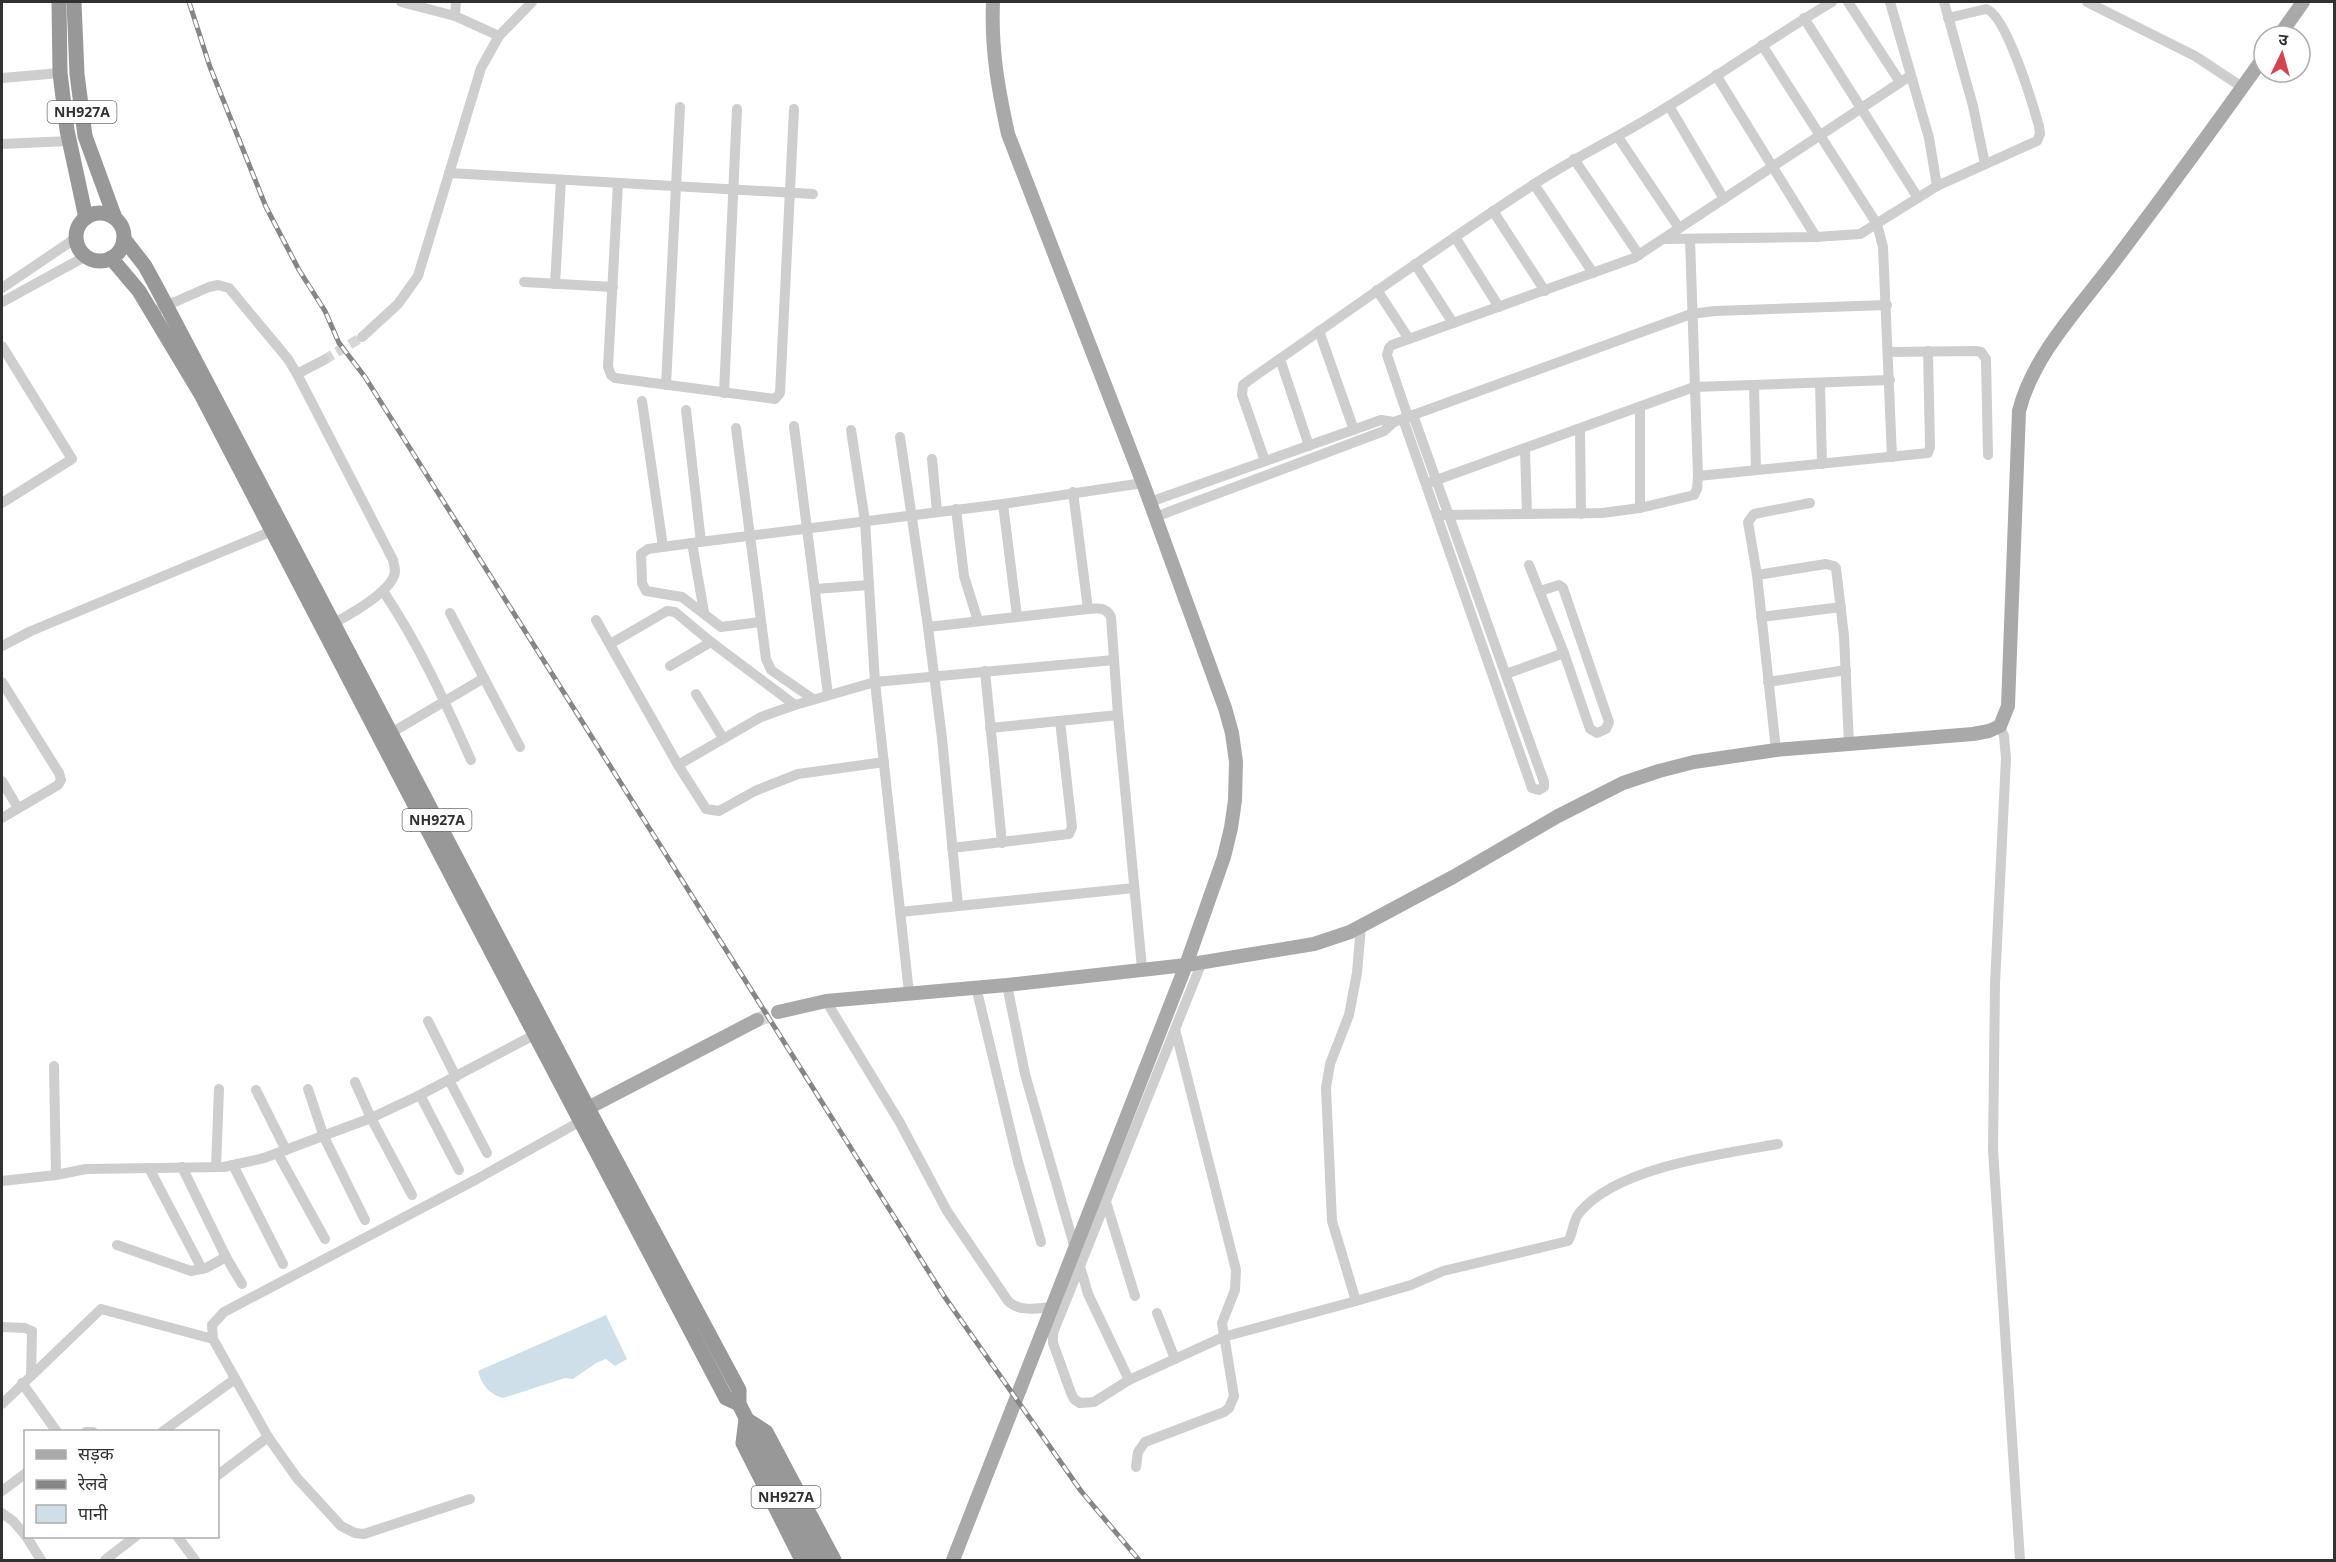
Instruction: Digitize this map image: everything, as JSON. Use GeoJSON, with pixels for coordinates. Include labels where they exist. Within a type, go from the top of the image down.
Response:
{"type":"FeatureCollection","features":[{"type":"Feature","properties":{"kind":"highway","name":"NH927A"},"geometry":{"type":"LineString","coordinates":[[59,2],[60,73],[69,141],[86,218]]}},
{"type":"Feature","properties":{"kind":"highway","name":"NH927A"},"geometry":{"type":"LineString","coordinates":[[74,2],[77,74],[85,136],[115,218],[124,232],[124,239],[145,266],[167,306],[536,1035],[584,1115]]}},
{"type":"Feature","properties":{"kind":"highway"},"geometry":{"type":"LineString","coordinates":[[115,218],[100,213],[86,218],[77,230],[78,246],[86,256],[96,260],[111,258],[122,247],[124,239]]}},
{"type":"Feature","properties":{"kind":"highway","name":"NH927A"},"geometry":{"type":"LineString","coordinates":[[111,258],[139,291],[202,396],[272,531],[391,733],[726,1398],[739,1404],[818,1560]]}},
{"type":"Feature","properties":{"kind":"highway"},"geometry":{"type":"LineString","coordinates":[[802,1560],[744,1443],[746,1419],[766,1432],[834,1560]]}},
{"type":"Feature","properties":{"kind":"main road"},"geometry":{"type":"LineString","coordinates":[[952,1560],[1186,965],[1232,828],[1236,762],[1232,733],[1225,708],[1143,483],[1008,134],[997,82],[993,47],[993,2]]}},
{"type":"Feature","properties":{"kind":"main road"},"geometry":{"type":"LineString","coordinates":[[2287,24],[2303,2]]}},
{"type":"Feature","properties":{"kind":"main road"},"geometry":{"type":"LineString","coordinates":[[778,1012],[826,1001],[1007,985],[1142,968],[1186,965],[1314,944],[1361,926],[1433,888],[1558,816],[1623,783],[1694,762],[1776,750],[1973,734],[2000,726],[2008,706],[2019,411],[2029,379],[2044,354],[2252,73]]}},
{"type":"Feature","properties":{"kind":"main road"},"geometry":{"type":"LineString","coordinates":[[584,1115],[757,1020]]}},
{"type":"Feature","properties":{"kind":"street"},"geometry":{"type":"LineString","coordinates":[[401,2],[448,10],[499,36]]}},
{"type":"Feature","properties":{"kind":"street"},"geometry":{"type":"LineString","coordinates":[[448,10],[456,2]]}},
{"type":"Feature","properties":{"kind":"street"},"geometry":{"type":"LineString","coordinates":[[362,337],[398,304],[418,276],[482,68],[499,36],[532,2]]}},
{"type":"Feature","properties":{"kind":"street"},"geometry":{"type":"LineString","coordinates":[[1265,461],[1242,389],[1248,381],[1534,184],[1669,106],[1803,18],[1832,2]]}},
{"type":"Feature","properties":{"kind":"street"},"geometry":{"type":"LineString","coordinates":[[1848,2],[1900,82]]}},
{"type":"Feature","properties":{"kind":"street"},"geometry":{"type":"LineString","coordinates":[[1890,2],[1929,138],[1937,186]]}},
{"type":"Feature","properties":{"kind":"street"},"geometry":{"type":"LineString","coordinates":[[1944,2],[1973,106],[1985,164]]}},
{"type":"Feature","properties":{"kind":"street"},"geometry":{"type":"LineString","coordinates":[[2087,2],[2195,56],[2242,87]]}},
{"type":"Feature","properties":{"kind":"street"},"geometry":{"type":"LineString","coordinates":[[1663,239],[1816,237],[1860,234],[1937,186],[2034,144],[2040,135],[2039,126],[2024,74],[1994,12],[1986,9],[1948,18]]}},
{"type":"Feature","properties":{"kind":"street"},"geometry":{"type":"LineString","coordinates":[[1803,18],[1918,198]]}},
{"type":"Feature","properties":{"kind":"street"},"geometry":{"type":"LineString","coordinates":[[1762,45],[1877,224],[1884,246],[1893,457]]}},
{"type":"Feature","properties":{"kind":"street"},"geometry":{"type":"LineString","coordinates":[[2,78],[60,73]]}},
{"type":"Feature","properties":{"kind":"street"},"geometry":{"type":"LineString","coordinates":[[1716,75],[1816,237]]}},
{"type":"Feature","properties":{"kind":"street"},"geometry":{"type":"LineString","coordinates":[[1404,418],[1436,479],[1544,782],[1544,787],[1539,790],[1532,788],[1425,484],[1404,418],[1387,355],[1389,348],[1408,339],[1639,255],[1910,75]]}},
{"type":"Feature","properties":{"kind":"street"},"geometry":{"type":"LineString","coordinates":[[1669,106],[1724,199]]}},
{"type":"Feature","properties":{"kind":"street"},"geometry":{"type":"LineString","coordinates":[[666,385],[680,107]]}},
{"type":"Feature","properties":{"kind":"street"},"geometry":{"type":"LineString","coordinates":[[723,393],[736,109]]}},
{"type":"Feature","properties":{"kind":"street"},"geometry":{"type":"LineString","coordinates":[[618,183],[608,367],[611,375],[615,378],[775,399],[780,393],[794,109]]}},
{"type":"Feature","properties":{"kind":"street"},"geometry":{"type":"LineString","coordinates":[[1618,137],[1679,228]]}},
{"type":"Feature","properties":{"kind":"street"},"geometry":{"type":"LineString","coordinates":[[2,144],[69,141]]}},
{"type":"Feature","properties":{"kind":"street"},"geometry":{"type":"LineString","coordinates":[[1574,159],[1639,255]]}},
{"type":"Feature","properties":{"kind":"street"},"geometry":{"type":"LineString","coordinates":[[449,173],[813,194]]}},
{"type":"Feature","properties":{"kind":"street"},"geometry":{"type":"LineString","coordinates":[[555,284],[561,180]]}},
{"type":"Feature","properties":{"kind":"street"},"geometry":{"type":"LineString","coordinates":[[1534,184],[1593,273]]}},
{"type":"Feature","properties":{"kind":"street"},"geometry":{"type":"LineString","coordinates":[[1494,211],[1545,291]]}},
{"type":"Feature","properties":{"kind":"street"},"geometry":{"type":"LineString","coordinates":[[1455,237],[1499,307]]}},
{"type":"Feature","properties":{"kind":"street"},"geometry":{"type":"LineString","coordinates":[[2,288],[76,238]]}},
{"type":"Feature","properties":{"kind":"street"},"geometry":{"type":"LineString","coordinates":[[1436,514],[1581,514],[1640,508],[1694,495],[1698,476],[1690,238]]}},
{"type":"Feature","properties":{"kind":"street"},"geometry":{"type":"LineString","coordinates":[[2,302],[86,256]]}},
{"type":"Feature","properties":{"kind":"street"},"geometry":{"type":"LineString","coordinates":[[1415,264],[1453,323]]}},
{"type":"Feature","properties":{"kind":"street"},"geometry":{"type":"LineString","coordinates":[[524,282],[613,286]]}},
{"type":"Feature","properties":{"kind":"street"},"geometry":{"type":"LineString","coordinates":[[152,312],[209,287],[218,285],[229,288],[288,359],[297,374],[393,560],[395,570],[394,578],[383,591],[328,626]]}},
{"type":"Feature","properties":{"kind":"street"},"geometry":{"type":"LineString","coordinates":[[1377,291],[1408,339]]}},
{"type":"Feature","properties":{"kind":"street"},"geometry":{"type":"LineString","coordinates":[[1155,517],[1384,431],[1404,418],[1691,314],[1715,311],[1887,305]]}},
{"type":"Feature","properties":{"kind":"street"},"geometry":{"type":"LineString","coordinates":[[1319,331],[1354,430]]}},
{"type":"Feature","properties":{"kind":"street"},"geometry":{"type":"LineString","coordinates":[[2,346],[72,459],[2,503]]}},
{"type":"Feature","properties":{"kind":"street"},"geometry":{"type":"LineString","coordinates":[[1698,476],[1925,454],[1930,450],[1928,351]]}},
{"type":"Feature","properties":{"kind":"street"},"geometry":{"type":"LineString","coordinates":[[1889,352],[1976,351],[1984,355],[1986,359],[1988,455]]}},
{"type":"Feature","properties":{"kind":"street"},"geometry":{"type":"LineString","coordinates":[[1280,359],[1309,446]]}},
{"type":"Feature","properties":{"kind":"street"},"geometry":{"type":"LineString","coordinates":[[297,374],[324,360]]}},
{"type":"Feature","properties":{"kind":"street"},"geometry":{"type":"LineString","coordinates":[[1425,484],[1694,387],[1890,380]]}},
{"type":"Feature","properties":{"kind":"street"},"geometry":{"type":"LineString","coordinates":[[1821,382],[1822,464]]}},
{"type":"Feature","properties":{"kind":"street"},"geometry":{"type":"LineString","coordinates":[[1754,385],[1756,470]]}},
{"type":"Feature","properties":{"kind":"street"},"geometry":{"type":"LineString","coordinates":[[642,401],[663,547]]}},
{"type":"Feature","properties":{"kind":"street"},"geometry":{"type":"LineString","coordinates":[[1640,407],[1640,508]]}},
{"type":"Feature","properties":{"kind":"street"},"geometry":{"type":"LineString","coordinates":[[686,410],[704,612]]}},
{"type":"Feature","properties":{"kind":"street"},"geometry":{"type":"LineString","coordinates":[[1150,502],[1381,420],[1404,418]]}},
{"type":"Feature","properties":{"kind":"street"},"geometry":{"type":"LineString","coordinates":[[794,426],[828,695]]}},
{"type":"Feature","properties":{"kind":"street"},"geometry":{"type":"LineString","coordinates":[[736,428],[760,622],[768,665],[813,699]]}},
{"type":"Feature","properties":{"kind":"street"},"geometry":{"type":"LineString","coordinates":[[1580,429],[1581,514]]}},
{"type":"Feature","properties":{"kind":"street"},"geometry":{"type":"LineString","coordinates":[[851,430],[866,520],[875,682],[909,993]]}},
{"type":"Feature","properties":{"kind":"street"},"geometry":{"type":"LineString","coordinates":[[900,437],[928,627],[958,906]]}},
{"type":"Feature","properties":{"kind":"street"},"geometry":{"type":"LineString","coordinates":[[1525,449],[1527,513]]}},
{"type":"Feature","properties":{"kind":"street"},"geometry":{"type":"LineString","coordinates":[[932,459],[937,512]]}},
{"type":"Feature","properties":{"kind":"street"},"geometry":{"type":"LineString","coordinates":[[760,622],[721,627],[704,612],[677,595],[651,592],[644,588],[641,554],[648,549],[697,542],[1003,504],[1143,483]]}},
{"type":"Feature","properties":{"kind":"street"},"geometry":{"type":"LineString","coordinates":[[1073,492],[1088,609]]}},
{"type":"Feature","properties":{"kind":"street"},"geometry":{"type":"LineString","coordinates":[[1776,750],[1757,575],[1748,529],[1750,518],[1754,514],[1810,503]]}},
{"type":"Feature","properties":{"kind":"street"},"geometry":{"type":"LineString","coordinates":[[1003,504],[1017,616]]}},
{"type":"Feature","properties":{"kind":"street"},"geometry":{"type":"LineString","coordinates":[[956,509],[964,576],[978,621]]}},
{"type":"Feature","properties":{"kind":"street"},"geometry":{"type":"LineString","coordinates":[[2,646],[31,631],[272,531]]}},
{"type":"Feature","properties":{"kind":"street"},"geometry":{"type":"LineString","coordinates":[[1757,575],[1830,564],[1836,568],[1846,670],[1849,744]]}},
{"type":"Feature","properties":{"kind":"street"},"geometry":{"type":"LineString","coordinates":[[1529,565],[1564,653],[1590,729],[1597,733],[1606,729],[1610,722],[1563,588],[1559,585],[1540,591]]}},
{"type":"Feature","properties":{"kind":"street"},"geometry":{"type":"LineString","coordinates":[[815,589],[869,585]]}},
{"type":"Feature","properties":{"kind":"street"},"geometry":{"type":"LineString","coordinates":[[383,591],[402,620],[444,701],[471,760]]}},
{"type":"Feature","properties":{"kind":"street"},"geometry":{"type":"LineString","coordinates":[[1761,617],[1841,607]]}},
{"type":"Feature","properties":{"kind":"street"},"geometry":{"type":"LineString","coordinates":[[928,627],[1088,609],[1105,610],[1111,616],[1142,968]]}},
{"type":"Feature","properties":{"kind":"street"},"geometry":{"type":"LineString","coordinates":[[610,644],[670,611],[675,612],[795,705]]}},
{"type":"Feature","properties":{"kind":"street"},"geometry":{"type":"LineString","coordinates":[[450,613],[520,747]]}},
{"type":"Feature","properties":{"kind":"street"},"geometry":{"type":"LineString","coordinates":[[596,620],[678,765],[706,809],[716,812],[755,791],[798,774],[884,762]]}},
{"type":"Feature","properties":{"kind":"street"},"geometry":{"type":"LineString","coordinates":[[670,666],[711,642]]}},
{"type":"Feature","properties":{"kind":"street"},"geometry":{"type":"LineString","coordinates":[[1506,674],[1564,653]]}},
{"type":"Feature","properties":{"kind":"street"},"geometry":{"type":"LineString","coordinates":[[678,765],[761,717],[813,699],[875,682],[1114,660]]}},
{"type":"Feature","properties":{"kind":"street"},"geometry":{"type":"LineString","coordinates":[[1768,681],[1846,670]]}},
{"type":"Feature","properties":{"kind":"street"},"geometry":{"type":"LineString","coordinates":[[984,671],[1002,843]]}},
{"type":"Feature","properties":{"kind":"street"},"geometry":{"type":"LineString","coordinates":[[391,733],[484,678]]}},
{"type":"Feature","properties":{"kind":"street"},"geometry":{"type":"LineString","coordinates":[[2,682],[59,773],[61,780],[58,785],[2,818]]}},
{"type":"Feature","properties":{"kind":"street"},"geometry":{"type":"LineString","coordinates":[[696,694],[723,738]]}},
{"type":"Feature","properties":{"kind":"street"},"geometry":{"type":"LineString","coordinates":[[990,728],[1118,715]]}},
{"type":"Feature","properties":{"kind":"street"},"geometry":{"type":"LineString","coordinates":[[952,848],[1065,836],[1071,831],[1060,721]]}},
{"type":"Feature","properties":{"kind":"street"},"geometry":{"type":"LineString","coordinates":[[2000,726],[2004,736],[2006,758],[1995,1005],[1993,1150],[2020,1560]]}},
{"type":"Feature","properties":{"kind":"street"},"geometry":{"type":"LineString","coordinates":[[2,781],[18,808]]}},
{"type":"Feature","properties":{"kind":"street"},"geometry":{"type":"LineString","coordinates":[[900,912],[1134,888]]}},
{"type":"Feature","properties":{"kind":"street"},"geometry":{"type":"LineString","coordinates":[[1356,1301],[1332,1221],[1326,1088],[1330,1064],[1349,1015],[1357,972],[1361,926]]}},
{"type":"Feature","properties":{"kind":"street"},"geometry":{"type":"LineString","coordinates":[[1202,962],[1053,1333],[1053,1339],[1074,1399],[1087,1404],[1129,1380],[1222,1336],[1411,1285],[1443,1271],[1568,1241],[1574,1222],[1581,1210],[1601,1193],[1629,1179],[1708,1156],[1778,1144]]}},
{"type":"Feature","properties":{"kind":"street"},"geometry":{"type":"LineString","coordinates":[[1007,985],[1025,1074],[1079,1265],[1088,1294],[1129,1380]]}},
{"type":"Feature","properties":{"kind":"street"},"geometry":{"type":"LineString","coordinates":[[976,987],[1018,1162],[1041,1242]]}},
{"type":"Feature","properties":{"kind":"street"},"geometry":{"type":"LineString","coordinates":[[826,1001],[899,1121],[947,1211],[1008,1301],[1022,1308],[1063,1305]]}},
{"type":"Feature","properties":{"kind":"street"},"geometry":{"type":"LineString","coordinates":[[429,1021],[488,1153]]}},
{"type":"Feature","properties":{"kind":"street"},"geometry":{"type":"LineString","coordinates":[[1136,1467],[1138,1452],[1145,1442],[1229,1408],[1234,1396],[1222,1336],[1222,1323],[1235,1290],[1236,1270],[1175,1029]]}},
{"type":"Feature","properties":{"kind":"street"},"geometry":{"type":"LineString","coordinates":[[2,1181],[86,1169],[216,1167],[282,1152],[371,1118],[536,1035]]}},
{"type":"Feature","properties":{"kind":"street"},"geometry":{"type":"LineString","coordinates":[[54,1066],[56,1175]]}},
{"type":"Feature","properties":{"kind":"street"},"geometry":{"type":"LineString","coordinates":[[355,1082],[371,1118],[412,1195]]}},
{"type":"Feature","properties":{"kind":"street"},"geometry":{"type":"LineString","coordinates":[[216,1167],[219,1089]]}},
{"type":"Feature","properties":{"kind":"street"},"geometry":{"type":"LineString","coordinates":[[308,1089],[324,1137],[365,1220]]}},
{"type":"Feature","properties":{"kind":"street"},"geometry":{"type":"LineString","coordinates":[[256,1090],[282,1152],[325,1239]]}},
{"type":"Feature","properties":{"kind":"street"},"geometry":{"type":"LineString","coordinates":[[420,1095],[459,1170]]}},
{"type":"Feature","properties":{"kind":"street"},"geometry":{"type":"LineString","coordinates":[[470,1499],[364,1533],[355,1533],[341,1526],[297,1478],[268,1437],[213,1339],[212,1325],[224,1312],[477,1179],[584,1115]]}},
{"type":"Feature","properties":{"kind":"street"},"geometry":{"type":"LineString","coordinates":[[232,1165],[283,1264]]}},
{"type":"Feature","properties":{"kind":"street"},"geometry":{"type":"LineString","coordinates":[[182,1167],[226,1257],[242,1284]]}},
{"type":"Feature","properties":{"kind":"street"},"geometry":{"type":"LineString","coordinates":[[149,1168],[202,1269]]}},
{"type":"Feature","properties":{"kind":"street"},"geometry":{"type":"LineString","coordinates":[[1106,1202],[1135,1296]]}},
{"type":"Feature","properties":{"kind":"street"},"geometry":{"type":"LineString","coordinates":[[117,1245],[191,1271],[202,1269],[226,1257]]}},
{"type":"Feature","properties":{"kind":"street"},"geometry":{"type":"LineString","coordinates":[[2,1404],[101,1310],[213,1339]]}},
{"type":"Feature","properties":{"kind":"street"},"geometry":{"type":"LineString","coordinates":[[1157,1313],[1175,1359]]}},
{"type":"Feature","properties":{"kind":"street"},"geometry":{"type":"LineString","coordinates":[[2,1327],[25,1328],[32,1331],[32,1375]]}},
{"type":"Feature","properties":{"kind":"street"},"geometry":{"type":"LineString","coordinates":[[163,1430],[235,1379]]}},
{"type":"Feature","properties":{"kind":"street"},"geometry":{"type":"LineString","coordinates":[[22,1383],[56,1430]]}},
{"type":"Feature","properties":{"kind":"street"},"geometry":{"type":"LineString","coordinates":[[219,1474],[268,1437]]}},
{"type":"Feature","properties":{"kind":"street"},"geometry":{"type":"LineString","coordinates":[[2,1491],[24,1474]]}},
{"type":"Feature","properties":{"kind":"street"},"geometry":{"type":"LineString","coordinates":[[2,1513],[14,1521],[24,1534]]}},
{"type":"Feature","properties":{"kind":"street"},"geometry":{"type":"LineString","coordinates":[[27,1538],[41,1560]]}},
{"type":"Feature","properties":{"kind":"street"},"geometry":{"type":"LineString","coordinates":[[105,1560],[133,1538]]}},
{"type":"Feature","properties":{"kind":"street"},"geometry":{"type":"LineString","coordinates":[[178,1538],[195,1560]]}},
{"type":"Feature","properties":{"kind":"water"},"geometry":{"type":"Polygon","coordinates":[[[606,1315],[627,1359],[615,1366],[606,1359],[573,1379],[565,1378],[503,1398],[486,1388],[481,1380],[478,1371],[606,1315]]]}},
{"type":"Feature","properties":{"kind":"tunnel"},"geometry":{"type":"LineString","coordinates":[[324,360],[362,337]]}},
{"type":"Feature","properties":{"kind":"tunnel"},"geometry":{"type":"LineString","coordinates":[[757,1020],[778,1012]]}},
{"type":"Feature","properties":{"kind":"railway"},"geometry":{"type":"LineString","coordinates":[[189,2],[210,67],[266,207],[299,270],[325,311],[339,343],[365,377],[944,1296],[1081,1491],[1139,1560]]}}]}
